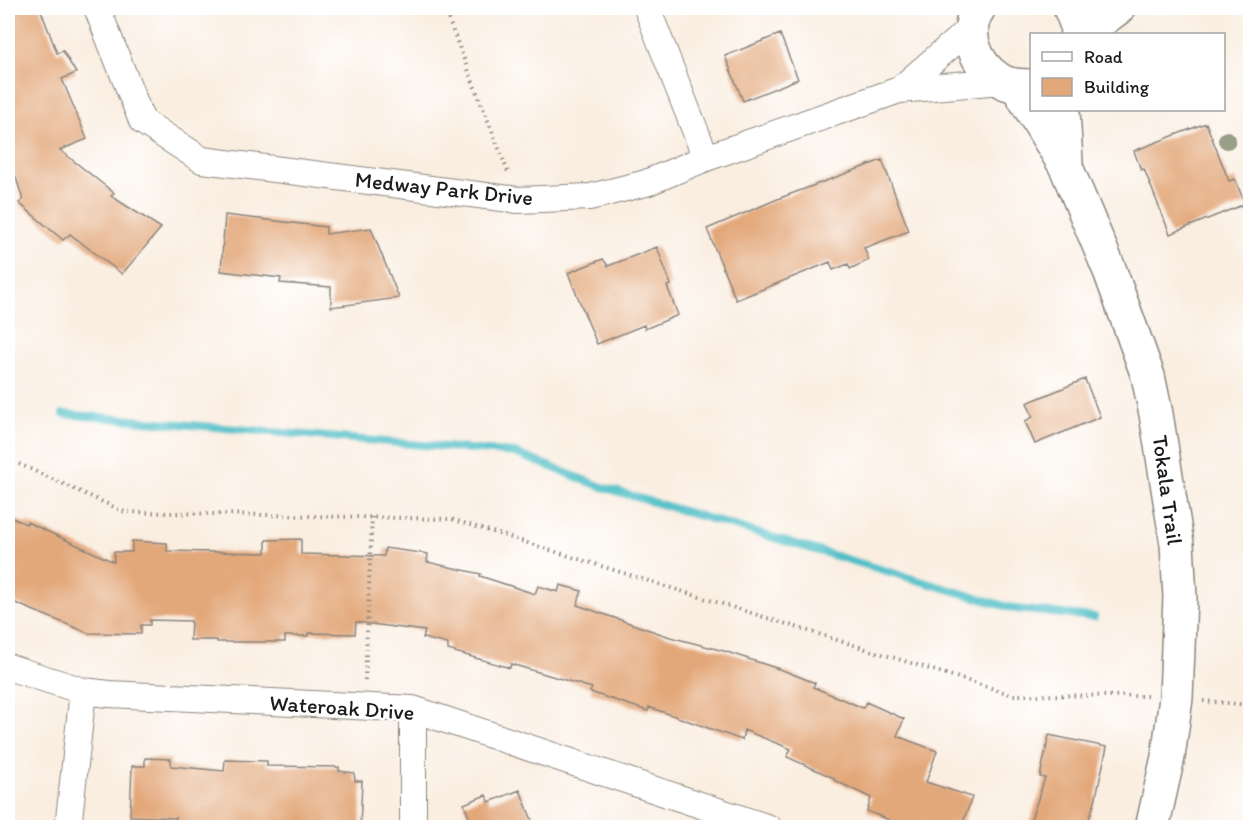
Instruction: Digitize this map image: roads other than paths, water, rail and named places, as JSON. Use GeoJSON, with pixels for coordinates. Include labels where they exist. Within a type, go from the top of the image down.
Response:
{"type":"FeatureCollection","features":[{"type":"Feature","properties":{"kind":"street","name":"Medway Park Drive"},"geometry":{"type":"LineString","coordinates":[[97,8],[142,121],[202,160],[518,200],[590,197],[646,183],[706,158],[898,90],[1017,84]]}},
{"type":"Feature","properties":{"kind":"street"},"geometry":{"type":"LineString","coordinates":[[647,8],[706,158]]}},
{"type":"Feature","properties":{"kind":"street"},"geometry":{"type":"LineString","coordinates":[[1070,8],[1077,33]]}},
{"type":"Feature","properties":{"kind":"street"},"geometry":{"type":"LineString","coordinates":[[1084,33],[1118,8]]}},
{"type":"Feature","properties":{"kind":"street","name":"Medway Park Drive"},"geometry":{"type":"LineString","coordinates":[[898,90],[975,17]]}},
{"type":"Feature","properties":{"kind":"street","name":"Tokala Trail"},"geometry":{"type":"LineString","coordinates":[[975,17],[972,43],[978,59],[988,72],[1017,84],[1030,106]]}},
{"type":"Feature","properties":{"kind":"street","name":"Tokala Trail"},"geometry":{"type":"LineString","coordinates":[[1033,111],[1066,167],[1110,271],[1148,376],[1156,414],[1177,544],[1180,597],[1176,698],[1168,757],[1152,828]]}},
{"type":"Feature","properties":{"kind":"street","name":"Tokala Trail"},"geometry":{"type":"LineString","coordinates":[[1063,111],[1066,167]]}},
{"type":"Feature","properties":{"kind":"street","name":"Wateroak Drive"},"geometry":{"type":"LineString","coordinates":[[8,667],[83,691],[413,709],[769,828]]}},
{"type":"Feature","properties":{"kind":"street"},"geometry":{"type":"LineString","coordinates":[[68,828],[83,691]]}},
{"type":"Feature","properties":{"kind":"street"},"geometry":{"type":"LineString","coordinates":[[413,709],[413,828]]}},
{"type":"Feature","properties":{"kind":"waterway"},"geometry":{"type":"LineString","coordinates":[[63,414],[515,453],[602,487],[1015,609],[1094,617]]}}]}
